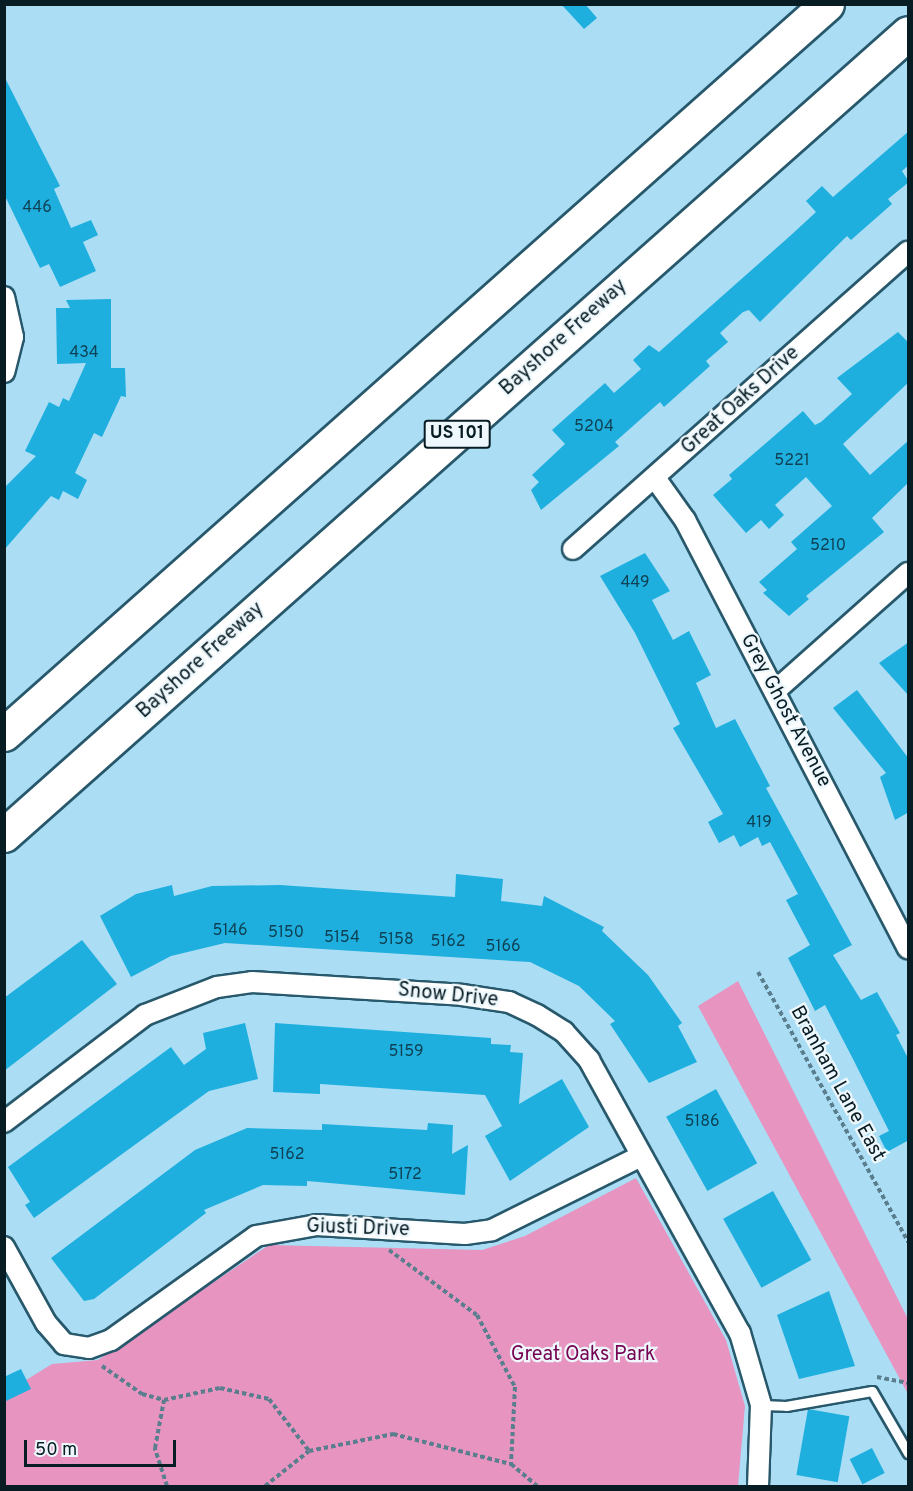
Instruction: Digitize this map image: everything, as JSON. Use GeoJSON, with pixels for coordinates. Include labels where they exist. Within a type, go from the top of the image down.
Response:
{"type":"FeatureCollection","features":[{"type":"Feature","properties":{"kind":"highway"},"geometry":{"type":"LineString","coordinates":[[4,734],[827,4]]}},
{"type":"Feature","properties":{"kind":"highway","name":"Bayshore Freeway"},"geometry":{"type":"LineString","coordinates":[[4,835],[909,33]]}},
{"type":"Feature","properties":{"kind":"street","name":"Great Oaks Drive"},"geometry":{"type":"LineString","coordinates":[[573,549],[909,252]]}},
{"type":"Feature","properties":{"kind":"street"},"geometry":{"type":"LineString","coordinates":[[4,297],[13,337],[4,372]]}},
{"type":"Feature","properties":{"kind":"street","name":"Grey Ghost Avenue"},"geometry":{"type":"LineString","coordinates":[[654,478],[685,520],[909,949]]}},
{"type":"Feature","properties":{"kind":"street"},"geometry":{"type":"LineString","coordinates":[[775,691],[909,573]]}},
{"type":"Feature","properties":{"kind":"street","name":"Snow Drive"},"geometry":{"type":"LineString","coordinates":[[4,1122],[145,1015],[217,987],[264,983],[462,994],[518,1007],[564,1032],[589,1060],[640,1156],[740,1333],[761,1406],[758,1486]]}},
{"type":"Feature","properties":{"kind":"street","name":"Giusti Drive"},"geometry":{"type":"LineString","coordinates":[[4,1247],[46,1323],[64,1344],[89,1348],[111,1340],[256,1236],[317,1225],[465,1234],[492,1230],[640,1156]]}},
{"type":"Feature","properties":{"kind":"lane"},"geometry":{"type":"LineString","coordinates":[[761,1406],[786,1406],[872,1391],[908,1453]]}},
{"type":"Feature","properties":{"kind":"path","name":"Branham Lane East"},"geometry":{"type":"LineString","coordinates":[[758,972],[909,1242]]}},
{"type":"Feature","properties":{"kind":"path"},"geometry":{"type":"LineString","coordinates":[[389,1250],[477,1315],[515,1387],[511,1464]]}},
{"type":"Feature","properties":{"kind":"path"},"geometry":{"type":"LineString","coordinates":[[102,1365],[142,1394],[164,1400],[220,1388],[269,1399],[309,1451]]}},
{"type":"Feature","properties":{"kind":"path"},"geometry":{"type":"LineString","coordinates":[[867,1375],[909,1383]]}},
{"type":"Feature","properties":{"kind":"path"},"geometry":{"type":"LineString","coordinates":[[164,1400],[155,1448],[167,1486]]}},
{"type":"Feature","properties":{"kind":"path"},"geometry":{"type":"LineString","coordinates":[[264,1486],[309,1451],[393,1434],[511,1464],[537,1486]]}},
{"type":"Feature","properties":{"kind":"green space"},"geometry":{"type":"Polygon","coordinates":[[[738,981],[908,1319],[908,1394],[698,1006],[738,981]]]}},
{"type":"Feature","properties":{"kind":"green space","name":"Great Oaks Park"},"geometry":{"type":"Polygon","coordinates":[[[636,1178],[726,1340],[745,1406],[738,1486],[5,1486],[5,1393],[52,1364],[98,1360],[269,1245],[482,1250],[525,1236],[636,1178]]]}},
{"type":"Feature","properties":{"kind":"building"},"geometry":{"type":"Polygon","coordinates":[[[561,4],[585,4],[597,18],[584,29],[561,4]]]}},
{"type":"Feature","properties":{"kind":"building"},"geometry":{"type":"Polygon","coordinates":[[[4,76],[60,186],[54,189],[71,228],[91,220],[98,235],[83,242],[96,271],[60,287],[49,264],[40,268],[4,194],[4,76]]]}},
{"type":"Feature","properties":{"kind":"building"},"geometry":{"type":"Polygon","coordinates":[[[909,131],[909,165],[902,171],[909,182],[888,199],[892,204],[851,240],[847,236],[760,322],[749,310],[743,312],[720,333],[728,342],[706,361],[710,366],[664,407],[660,402],[615,442],[619,446],[541,510],[531,490],[539,482],[532,475],[565,444],[552,430],[605,383],[614,393],[641,369],[633,360],[649,345],[659,352],[790,236],[816,212],[806,201],[822,186],[833,197],[909,131]]]}},
{"type":"Feature","properties":{"kind":"building"},"geometry":{"type":"Polygon","coordinates":[[[111,299],[111,368],[125,368],[126,397],[121,396],[102,437],[94,433],[75,473],[87,480],[78,499],[63,491],[59,500],[51,496],[4,550],[4,488],[36,456],[25,451],[49,402],[59,407],[63,398],[69,401],[86,363],[57,364],[56,308],[70,308],[66,300],[111,299]]]}},
{"type":"Feature","properties":{"kind":"building"},"geometry":{"type":"Polygon","coordinates":[[[898,332],[909,343],[909,382],[843,444],[870,475],[909,440],[909,482],[872,518],[884,532],[806,596],[809,599],[789,616],[763,593],[767,590],[759,582],[797,549],[791,542],[832,506],[806,477],[775,505],[784,515],[769,529],[761,520],[746,533],[713,495],[732,479],[729,475],[803,411],[815,425],[821,422],[852,394],[837,378],[898,332]]]}},
{"type":"Feature","properties":{"kind":"building"},"geometry":{"type":"Polygon","coordinates":[[[645,553],[670,591],[652,600],[673,640],[689,631],[711,675],[696,683],[716,728],[735,719],[770,786],[766,788],[852,945],[833,955],[861,1000],[877,992],[900,1033],[896,1035],[909,1060],[909,1140],[887,1152],[879,1136],[889,1131],[854,1061],[825,1005],[815,1011],[788,958],[810,945],[786,900],[798,894],[770,842],[762,846],[758,837],[740,847],[734,835],[719,843],[708,822],[723,814],[673,728],[680,724],[635,633],[600,576],[645,553]]]}},
{"type":"Feature","properties":{"kind":"building"},"geometry":{"type":"Polygon","coordinates":[[[909,642],[909,696],[879,663],[909,642]]]}},
{"type":"Feature","properties":{"kind":"building"},"geometry":{"type":"Polygon","coordinates":[[[857,690],[909,759],[909,812],[895,820],[880,777],[886,773],[833,708],[857,690]]]}},
{"type":"Feature","properties":{"kind":"building"},"geometry":{"type":"Polygon","coordinates":[[[456,874],[503,879],[501,901],[542,906],[544,896],[604,927],[602,931],[648,975],[682,1023],[678,1026],[697,1062],[649,1083],[610,1024],[615,1021],[579,986],[530,962],[225,943],[171,956],[131,977],[100,916],[136,894],[172,885],[174,896],[212,886],[280,885],[455,897],[456,874]]]}},
{"type":"Feature","properties":{"kind":"building"},"geometry":{"type":"Polygon","coordinates":[[[82,940],[117,984],[4,1071],[4,998],[82,940]]]}},
{"type":"Feature","properties":{"kind":"building"},"geometry":{"type":"Polygon","coordinates":[[[245,1023],[258,1079],[209,1091],[34,1218],[25,1205],[30,1202],[8,1167],[171,1047],[184,1065],[206,1049],[203,1033],[245,1023]]]}},
{"type":"Feature","properties":{"kind":"building"},"geometry":{"type":"Polygon","coordinates":[[[275,1023],[491,1038],[491,1044],[511,1045],[510,1052],[523,1053],[519,1104],[562,1079],[589,1127],[510,1181],[485,1136],[502,1126],[485,1095],[320,1084],[320,1094],[273,1092],[275,1023]]]}},
{"type":"Feature","properties":{"kind":"building"},"geometry":{"type":"Polygon","coordinates":[[[716,1089],[757,1163],[707,1191],[666,1117],[716,1089]]]}},
{"type":"Feature","properties":{"kind":"building"},"geometry":{"type":"Polygon","coordinates":[[[428,1123],[453,1125],[452,1154],[468,1145],[465,1195],[307,1181],[307,1186],[263,1185],[204,1210],[206,1213],[94,1299],[84,1301],[51,1258],[195,1150],[247,1128],[322,1130],[322,1124],[427,1130],[428,1123]]]}},
{"type":"Feature","properties":{"kind":"building"},"geometry":{"type":"Polygon","coordinates":[[[773,1191],[811,1260],[761,1288],[723,1219],[773,1191]]]}},
{"type":"Feature","properties":{"kind":"building"},"geometry":{"type":"Polygon","coordinates":[[[829,1291],[855,1366],[799,1379],[777,1315],[829,1291]]]}},
{"type":"Feature","properties":{"kind":"building"},"geometry":{"type":"Polygon","coordinates":[[[21,1369],[31,1389],[4,1402],[4,1377],[21,1369]]]}},
{"type":"Feature","properties":{"kind":"building"},"geometry":{"type":"Polygon","coordinates":[[[808,1409],[849,1416],[838,1482],[796,1475],[808,1409]]]}},
{"type":"Feature","properties":{"kind":"building"},"geometry":{"type":"Polygon","coordinates":[[[872,1448],[885,1473],[862,1484],[850,1459],[872,1448]]]}}]}
